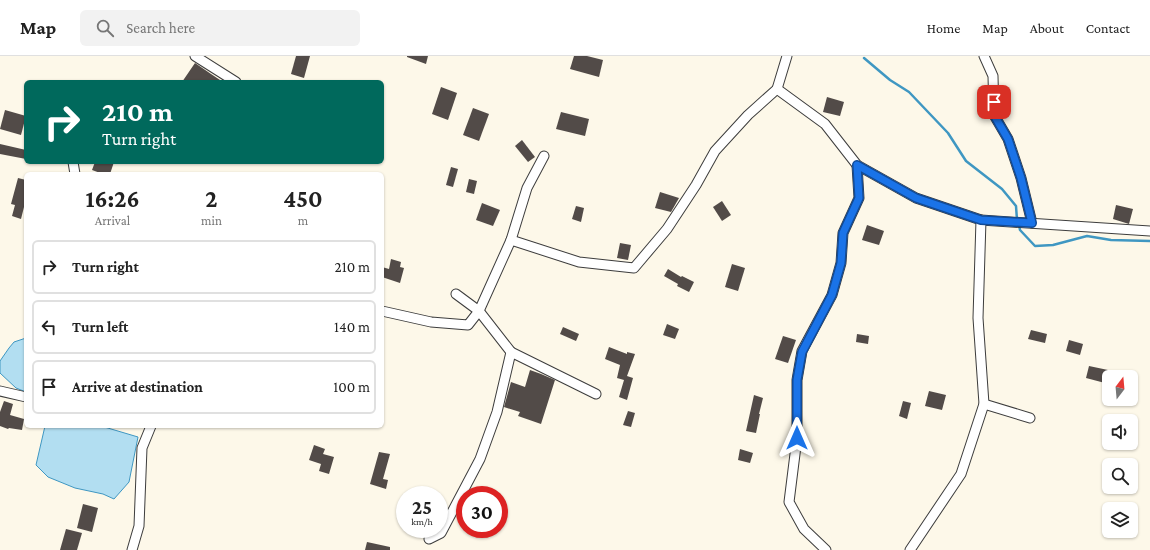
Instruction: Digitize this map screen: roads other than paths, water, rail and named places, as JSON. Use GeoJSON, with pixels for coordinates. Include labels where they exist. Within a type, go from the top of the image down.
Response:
{"type":"FeatureCollection","features":[{"type":"Feature","properties":{"kind":"street"},"geometry":{"type":"LineString","coordinates":[[195,56],[233,80]]}},
{"type":"Feature","properties":{"kind":"street"},"geometry":{"type":"LineString","coordinates":[[511,240],[578,262],[634,268],[667,229],[696,185],[715,151],[748,115],[777,88],[787,56]]}},
{"type":"Feature","properties":{"kind":"street"},"geometry":{"type":"LineString","coordinates":[[984,56],[993,76],[994,115],[1008,139],[1021,178],[1032,223]]}},
{"type":"Feature","properties":{"kind":"street"},"geometry":{"type":"LineString","coordinates":[[777,88],[825,124],[857,165],[916,198],[981,220],[1150,231]]}},
{"type":"Feature","properties":{"kind":"street"},"geometry":{"type":"LineString","coordinates":[[384,311],[431,322],[468,325],[479,311],[511,240],[527,188],[544,156]]}},
{"type":"Feature","properties":{"kind":"street"},"geometry":{"type":"LineString","coordinates":[[826,550],[804,529],[789,502],[797,438],[797,380],[802,352],[832,295],[841,263],[843,233],[859,198],[857,165]]}},
{"type":"Feature","properties":{"kind":"street"},"geometry":{"type":"LineString","coordinates":[[910,550],[961,474],[984,404],[978,318],[981,220]]}},
{"type":"Feature","properties":{"kind":"street"},"geometry":{"type":"LineString","coordinates":[[456,294],[479,311],[510,352],[596,394]]}},
{"type":"Feature","properties":{"kind":"street"},"geometry":{"type":"LineString","coordinates":[[429,539],[441,533],[480,459],[497,412],[510,352]]}},
{"type":"Feature","properties":{"kind":"street"},"geometry":{"type":"LineString","coordinates":[[0,391],[24,397]]}},
{"type":"Feature","properties":{"kind":"street"},"geometry":{"type":"LineString","coordinates":[[984,404],[1030,418]]}},
{"type":"Feature","properties":{"kind":"street"},"geometry":{"type":"LineString","coordinates":[[132,550],[138,526],[142,448],[148,428]]}},
{"type":"Feature","properties":{"kind":"water"},"geometry":{"type":"Polygon","coordinates":[[[24,339],[24,391],[16,388],[0,373],[0,361],[14,342],[24,339]]]}},
{"type":"Feature","properties":{"kind":"water"},"geometry":{"type":"Polygon","coordinates":[[[45,428],[108,428],[138,437],[129,482],[114,499],[103,494],[75,488],[48,477],[36,465],[45,428]]]}},
{"type":"Feature","properties":{"kind":"waterway"},"geometry":{"type":"LineString","coordinates":[[864,58],[890,80],[909,92],[948,133],[966,161],[1002,189],[1016,206],[1017,220]]}},
{"type":"Feature","properties":{"kind":"waterway"},"geometry":{"type":"LineString","coordinates":[[1019,225],[1020,230],[1035,246],[1053,245],[1087,236],[1111,240],[1150,241]]}}]}
